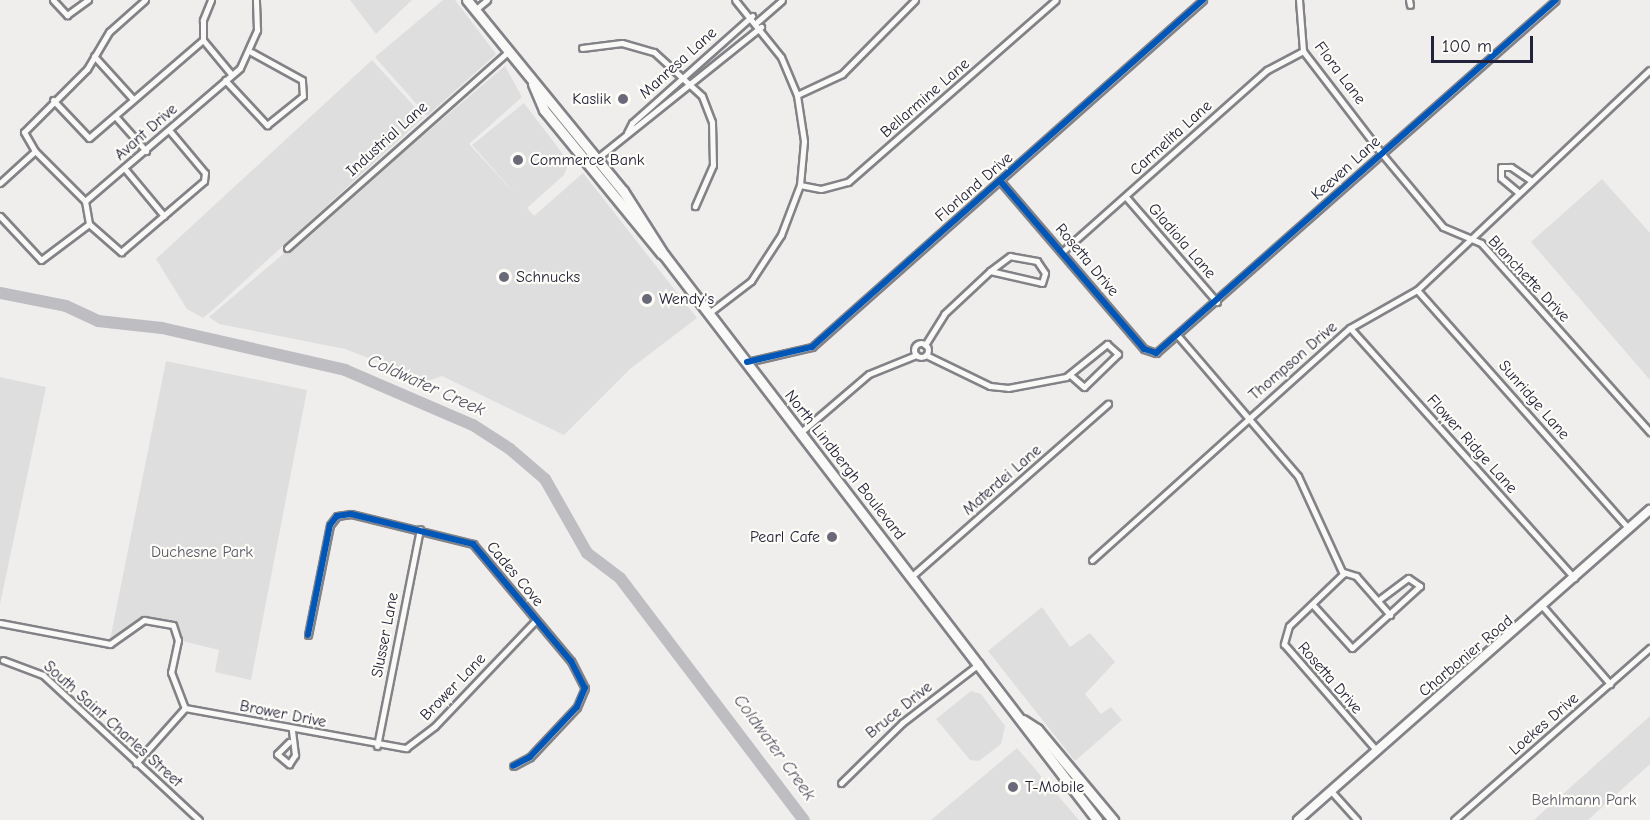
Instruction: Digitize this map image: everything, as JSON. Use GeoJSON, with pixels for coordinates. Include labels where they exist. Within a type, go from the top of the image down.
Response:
{"type":"FeatureCollection","features":[{"type":"Feature","properties":{"kind":"main road","name":"North Lindbergh Boulevard"},"geometry":{"type":"LineString","coordinates":[[467,0],[507,53],[533,84],[548,95],[597,158],[664,255]]}},
{"type":"Feature","properties":{"kind":"main road","name":"North Lindbergh Boulevard"},"geometry":{"type":"LineString","coordinates":[[533,84],[539,103],[587,166],[664,255],[1023,720]]}},
{"type":"Feature","properties":{"kind":"main road","name":"Charbonier Road"},"geometry":{"type":"LineString","coordinates":[[1298,820],[1376,750],[1544,608],[1650,510]]}},
{"type":"Feature","properties":{"kind":"main road"},"geometry":{"type":"LineString","coordinates":[[1023,720],[1097,820]]}},
{"type":"Feature","properties":{"kind":"main road"},"geometry":{"type":"LineString","coordinates":[[1023,720],[1037,729],[1113,820]]}},
{"type":"Feature","properties":{"kind":"street"},"geometry":{"type":"LineString","coordinates":[[53,0],[67,15],[88,0]]}},
{"type":"Feature","properties":{"kind":"street"},"geometry":{"type":"LineString","coordinates":[[133,0],[138,6]]}},
{"type":"Feature","properties":{"kind":"street"},"geometry":{"type":"LineString","coordinates":[[145,0],[108,32],[94,57],[24,132],[35,151],[86,201],[89,224],[121,252],[205,177],[169,130]]}},
{"type":"Feature","properties":{"kind":"street"},"geometry":{"type":"LineString","coordinates":[[211,0],[203,20],[203,40],[232,75]]}},
{"type":"Feature","properties":{"kind":"street"},"geometry":{"type":"LineString","coordinates":[[225,80],[267,125],[303,96],[302,80],[251,52],[256,0]]}},
{"type":"Feature","properties":{"kind":"street"},"geometry":{"type":"LineString","coordinates":[[475,10],[487,0]]}},
{"type":"Feature","properties":{"kind":"street"},"geometry":{"type":"LineString","coordinates":[[709,313],[751,281],[781,235],[800,185],[804,141],[797,95],[759,24],[735,0]]}},
{"type":"Feature","properties":{"kind":"street","name":"Manresa Lane"},"geometry":{"type":"LineString","coordinates":[[587,166],[627,133],[693,85],[782,0]]}},
{"type":"Feature","properties":{"kind":"street"},"geometry":{"type":"LineString","coordinates":[[797,95],[842,74],[915,0]]}},
{"type":"Feature","properties":{"kind":"street","name":"Bellarmine Lane"},"geometry":{"type":"LineString","coordinates":[[800,185],[821,189],[848,182],[1056,0]]}},
{"type":"Feature","properties":{"kind":"street","name":"Florland Drive"},"geometry":{"type":"LineString","coordinates":[[747,362],[812,347],[1001,182],[1203,0]]}},
{"type":"Feature","properties":{"kind":"street","name":"Flora Lane"},"geometry":{"type":"LineString","coordinates":[[1299,0],[1303,51],[1382,154]]}},
{"type":"Feature","properties":{"kind":"street","name":"Keeven Lane"},"geometry":{"type":"LineString","coordinates":[[1153,354],[1217,302],[1556,0]]}},
{"type":"Feature","properties":{"kind":"street","name":"Manresa Lane"},"geometry":{"type":"LineString","coordinates":[[627,133],[684,74],[752,16]]}},
{"type":"Feature","properties":{"kind":"street"},"geometry":{"type":"LineString","coordinates":[[53,100],[89,138],[203,40]]}},
{"type":"Feature","properties":{"kind":"street"},"geometry":{"type":"LineString","coordinates":[[582,48],[635,46],[654,52],[684,74],[693,85],[712,122],[714,144],[713,165],[695,206]]}},
{"type":"Feature","properties":{"kind":"street","name":"Carmelita Lane"},"geometry":{"type":"LineString","coordinates":[[1062,252],[1266,70],[1303,51]]}},
{"type":"Feature","properties":{"kind":"street","name":"Avant Drive"},"geometry":{"type":"LineString","coordinates":[[86,201],[125,170],[232,75],[251,52]]}},
{"type":"Feature","properties":{"kind":"street","name":"Industrial Lane"},"geometry":{"type":"LineString","coordinates":[[287,248],[507,53]]}},
{"type":"Feature","properties":{"kind":"street"},"geometry":{"type":"LineString","coordinates":[[94,57],[133,99]]}},
{"type":"Feature","properties":{"kind":"street","name":"Thompson Drive"},"geometry":{"type":"LineString","coordinates":[[1092,560],[1247,418],[1350,328],[1417,290],[1472,241],[1530,180],[1650,70]]}},
{"type":"Feature","properties":{"kind":"street"},"geometry":{"type":"LineString","coordinates":[[115,116],[146,151]]}},
{"type":"Feature","properties":{"kind":"street"},"geometry":{"type":"LineString","coordinates":[[0,183],[35,151]]}},
{"type":"Feature","properties":{"kind":"street","name":"Blanchette Drive"},"geometry":{"type":"LineString","coordinates":[[1382,154],[1443,227],[1481,243],[1650,432]]}},
{"type":"Feature","properties":{"kind":"street"},"geometry":{"type":"LineString","coordinates":[[1520,193],[1501,178],[1501,167],[1511,167],[1530,180]]}},
{"type":"Feature","properties":{"kind":"street"},"geometry":{"type":"LineString","coordinates":[[125,170],[164,216]]}},
{"type":"Feature","properties":{"kind":"street","name":"Rosetta Drive"},"geometry":{"type":"LineString","coordinates":[[1001,182],[1153,354]]}},
{"type":"Feature","properties":{"kind":"street","name":"Gladiola Lane"},"geometry":{"type":"LineString","coordinates":[[1126,197],[1217,302]]}},
{"type":"Feature","properties":{"kind":"street"},"geometry":{"type":"LineString","coordinates":[[0,216],[41,260],[89,224]]}},
{"type":"Feature","properties":{"kind":"street"},"geometry":{"type":"LineString","coordinates":[[926,355],[925,345],[944,314],[990,271],[1010,256],[1037,261],[1045,273],[1042,283],[990,271]]}},
{"type":"Feature","properties":{"kind":"street","name":"Sunridge Lane"},"geometry":{"type":"LineString","coordinates":[[1417,290],[1629,529]]}},
{"type":"Feature","properties":{"kind":"street","name":"Flower Ridge Lane"},"geometry":{"type":"LineString","coordinates":[[1350,328],[1574,578]]}},
{"type":"Feature","properties":{"kind":"street"},"geometry":{"type":"LineString","coordinates":[[1178,336],[1298,476],[1343,572],[1356,576],[1390,615]]}},
{"type":"Feature","properties":{"kind":"street"},"geometry":{"type":"LineString","coordinates":[[801,432],[869,374],[916,355],[926,355],[990,386],[1022,387],[1070,375],[1107,344],[1118,354],[1084,387],[1070,375]]}},
{"type":"Feature","properties":{"kind":"street"},"geometry":{"type":"LineString","coordinates":[[916,355],[916,345],[925,345]]}},
{"type":"Feature","properties":{"kind":"street","name":"Materdei Lane"},"geometry":{"type":"LineString","coordinates":[[912,576],[1108,404]]}},
{"type":"Feature","properties":{"kind":"street","name":"Cades Cove"},"geometry":{"type":"LineString","coordinates":[[308,635],[330,525],[337,516],[420,530],[472,544],[571,661],[585,688],[577,707],[530,757],[513,766]]}},
{"type":"Feature","properties":{"kind":"street","name":"Slusser Lane"},"geometry":{"type":"LineString","coordinates":[[377,746],[420,530]]}},
{"type":"Feature","properties":{"kind":"street","name":"Rosetta Drive"},"geometry":{"type":"LineString","coordinates":[[1343,572],[1340,582],[1289,626],[1284,644],[1376,750]]}},
{"type":"Feature","properties":{"kind":"street"},"geometry":{"type":"LineString","coordinates":[[1312,605],[1352,648],[1420,589],[1418,581],[1408,578],[1378,601]]}},
{"type":"Feature","properties":{"kind":"street"},"geometry":{"type":"LineString","coordinates":[[1544,608],[1610,684]]}},
{"type":"Feature","properties":{"kind":"street"},"geometry":{"type":"LineString","coordinates":[[0,623],[105,643],[120,642],[144,620],[173,625],[178,640],[171,672],[185,708],[136,763]]}},
{"type":"Feature","properties":{"kind":"street","name":"Brower Lane"},"geometry":{"type":"LineString","coordinates":[[377,746],[406,748],[419,742],[536,620]]}},
{"type":"Feature","properties":{"kind":"street","name":"Loekes Drive"},"geometry":{"type":"LineString","coordinates":[[1454,820],[1650,648]]}},
{"type":"Feature","properties":{"kind":"street","name":"South Saint Charles Street"},"geometry":{"type":"LineString","coordinates":[[3,660],[42,675],[199,820]]}},
{"type":"Feature","properties":{"kind":"street","name":"Bruce Drive"},"geometry":{"type":"LineString","coordinates":[[841,783],[902,723],[980,663]]}},
{"type":"Feature","properties":{"kind":"street","name":"Brower Drive"},"geometry":{"type":"LineString","coordinates":[[185,708],[377,746]]}},
{"type":"Feature","properties":{"kind":"street"},"geometry":{"type":"LineString","coordinates":[[290,742],[292,729]]}},
{"type":"Feature","properties":{"kind":"street"},"geometry":{"type":"LineString","coordinates":[[1331,791],[1357,820]]}},
{"type":"Feature","properties":{"kind":"shaded area"},"geometry":{"type":"Polygon","coordinates":[[[350,0],[412,0],[376,34],[350,0]]]}},
{"type":"Feature","properties":{"kind":"shaded area"},"geometry":{"type":"Polygon","coordinates":[[[443,0],[455,0],[496,54],[427,116],[375,57],[443,0]]]}},
{"type":"Feature","properties":{"kind":"shaded area"},"geometry":{"type":"Polygon","coordinates":[[[372,60],[424,117],[203,318],[187,309],[156,259],[372,60]]]}},
{"type":"Feature","properties":{"kind":"shaded area"},"geometry":{"type":"Polygon","coordinates":[[[505,66],[522,97],[469,144],[517,196],[472,145],[524,103],[569,162],[564,175],[527,208],[534,216],[583,173],[697,318],[630,369],[564,435],[442,376],[427,381],[345,349],[219,324],[209,317],[505,66]]]}},
{"type":"Feature","properties":{"kind":"shaded area"},"geometry":{"type":"Polygon","coordinates":[[[1602,179],[1650,233],[1650,380],[1531,242],[1602,179]]]}},
{"type":"Feature","properties":{"kind":"shaded area","name":"Duchesne Park"},"geometry":{"type":"Polygon","coordinates":[[[166,361],[307,390],[251,680],[215,672],[219,650],[178,640],[165,621],[144,620],[120,642],[110,640],[166,361]]]}},
{"type":"Feature","properties":{"kind":"shaded area"},"geometry":{"type":"Polygon","coordinates":[[[0,377],[46,387],[0,604],[0,377]]]}},
{"type":"Feature","properties":{"kind":"shaded area"},"geometry":{"type":"Polygon","coordinates":[[[1042,607],[1070,647],[1090,633],[1115,662],[1085,694],[1101,714],[1111,707],[1122,720],[1075,761],[988,651],[1042,607]]]}},
{"type":"Feature","properties":{"kind":"shaded area"},"geometry":{"type":"Polygon","coordinates":[[[971,691],[981,694],[1005,726],[1001,744],[979,761],[970,760],[936,719],[971,691]]]}},
{"type":"Feature","properties":{"kind":"shaded area","name":"Behlmann Park"},"geometry":{"type":"Polygon","coordinates":[[[1650,716],[1650,764],[1588,820],[1534,820],[1650,716]]]}},
{"type":"Feature","properties":{"kind":"shaded area"},"geometry":{"type":"Polygon","coordinates":[[[1017,748],[1079,820],[931,820],[1017,748]]]}},
{"type":"Feature","properties":{"kind":"waterway","name":"Coldwater Creek"},"geometry":{"type":"LineString","coordinates":[[0,293],[66,306],[98,321],[162,328],[345,370],[473,425],[510,449],[545,479],[587,553],[620,578],[804,820]]}},
{"type":"Feature","properties":{"kind":"cycle path"},"geometry":{"type":"LineString","coordinates":[[747,362],[812,347],[1203,0]]}},
{"type":"Feature","properties":{"kind":"cycle path"},"geometry":{"type":"LineString","coordinates":[[1001,182],[1144,349],[1156,353],[1556,0]]}},
{"type":"Feature","properties":{"kind":"cycle path"},"geometry":{"type":"LineString","coordinates":[[308,635],[330,525],[337,516],[351,514],[473,544],[571,661],[585,688],[577,707],[530,757],[513,766]]}},
{"type":"Feature","properties":{"kind":"place","name":"Kaslik"},"geometry":{"type":"Point","coordinates":[623,99]}},
{"type":"Feature","properties":{"kind":"place","name":"Commerce Bank"},"geometry":{"type":"Point","coordinates":[518,160]}},
{"type":"Feature","properties":{"kind":"place","name":"Schnucks"},"geometry":{"type":"Point","coordinates":[504,277]}},
{"type":"Feature","properties":{"kind":"place","name":"Wendy's"},"geometry":{"type":"Point","coordinates":[647,299]}},
{"type":"Feature","properties":{"kind":"place","name":"Pearl Cafe"},"geometry":{"type":"Point","coordinates":[832,537]}},
{"type":"Feature","properties":{"kind":"place","name":"T-Mobile"},"geometry":{"type":"Point","coordinates":[1013,787]}}]}
